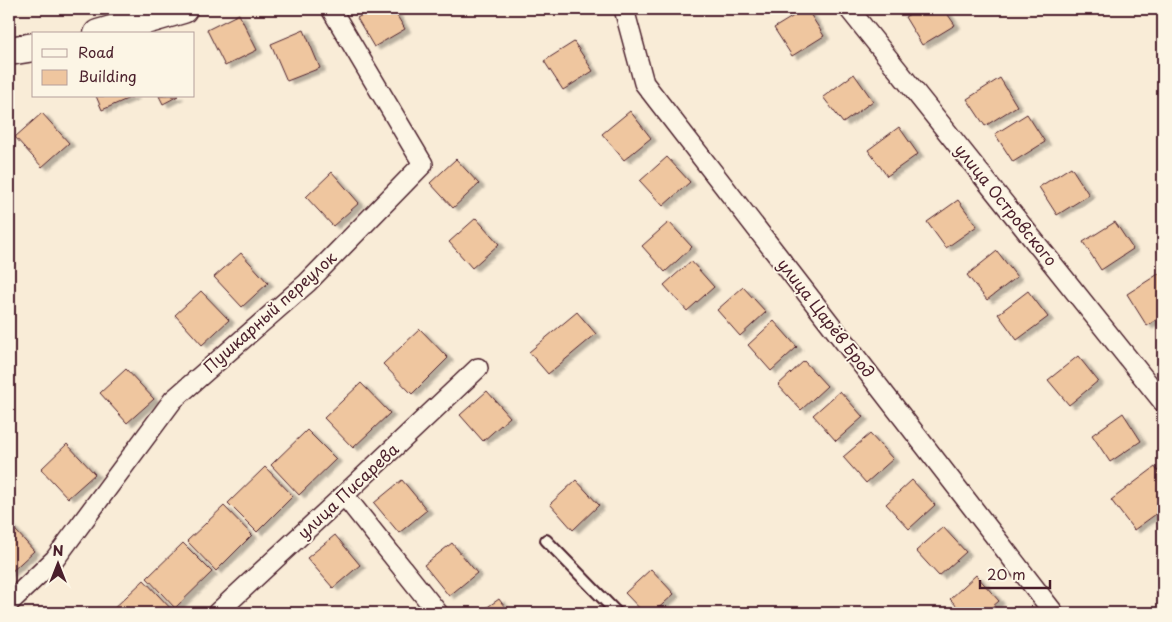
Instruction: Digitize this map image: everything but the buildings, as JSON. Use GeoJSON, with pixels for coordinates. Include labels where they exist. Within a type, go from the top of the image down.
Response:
{"type":"FeatureCollection","features":[{"type":"Feature","properties":{"kind":"street"},"geometry":{"type":"LineString","coordinates":[[105,32],[183,9]]}},
{"type":"Feature","properties":{"kind":"street","name":"Пушкарный переулок"},"geometry":{"type":"LineString","coordinates":[[9,603],[55,559],[173,400],[307,283],[423,164],[331,9]]}},
{"type":"Feature","properties":{"kind":"street","name":"улица Царёв Брод"},"geometry":{"type":"LineString","coordinates":[[624,9],[644,83],[1054,613]]}},
{"type":"Feature","properties":{"kind":"street","name":"улица Островского"},"geometry":{"type":"LineString","coordinates":[[850,9],[1163,402]]}},
{"type":"Feature","properties":{"kind":"street"},"geometry":{"type":"LineString","coordinates":[[9,51],[32,47]]}},
{"type":"Feature","properties":{"kind":"street","name":"улица Писарева"},"geometry":{"type":"LineString","coordinates":[[217,613],[478,368]]}},
{"type":"Feature","properties":{"kind":"street"},"geometry":{"type":"LineString","coordinates":[[344,495],[438,613]]}},
{"type":"Feature","properties":{"kind":"lane"},"geometry":{"type":"LineString","coordinates":[[546,540],[617,613]]}}]}
